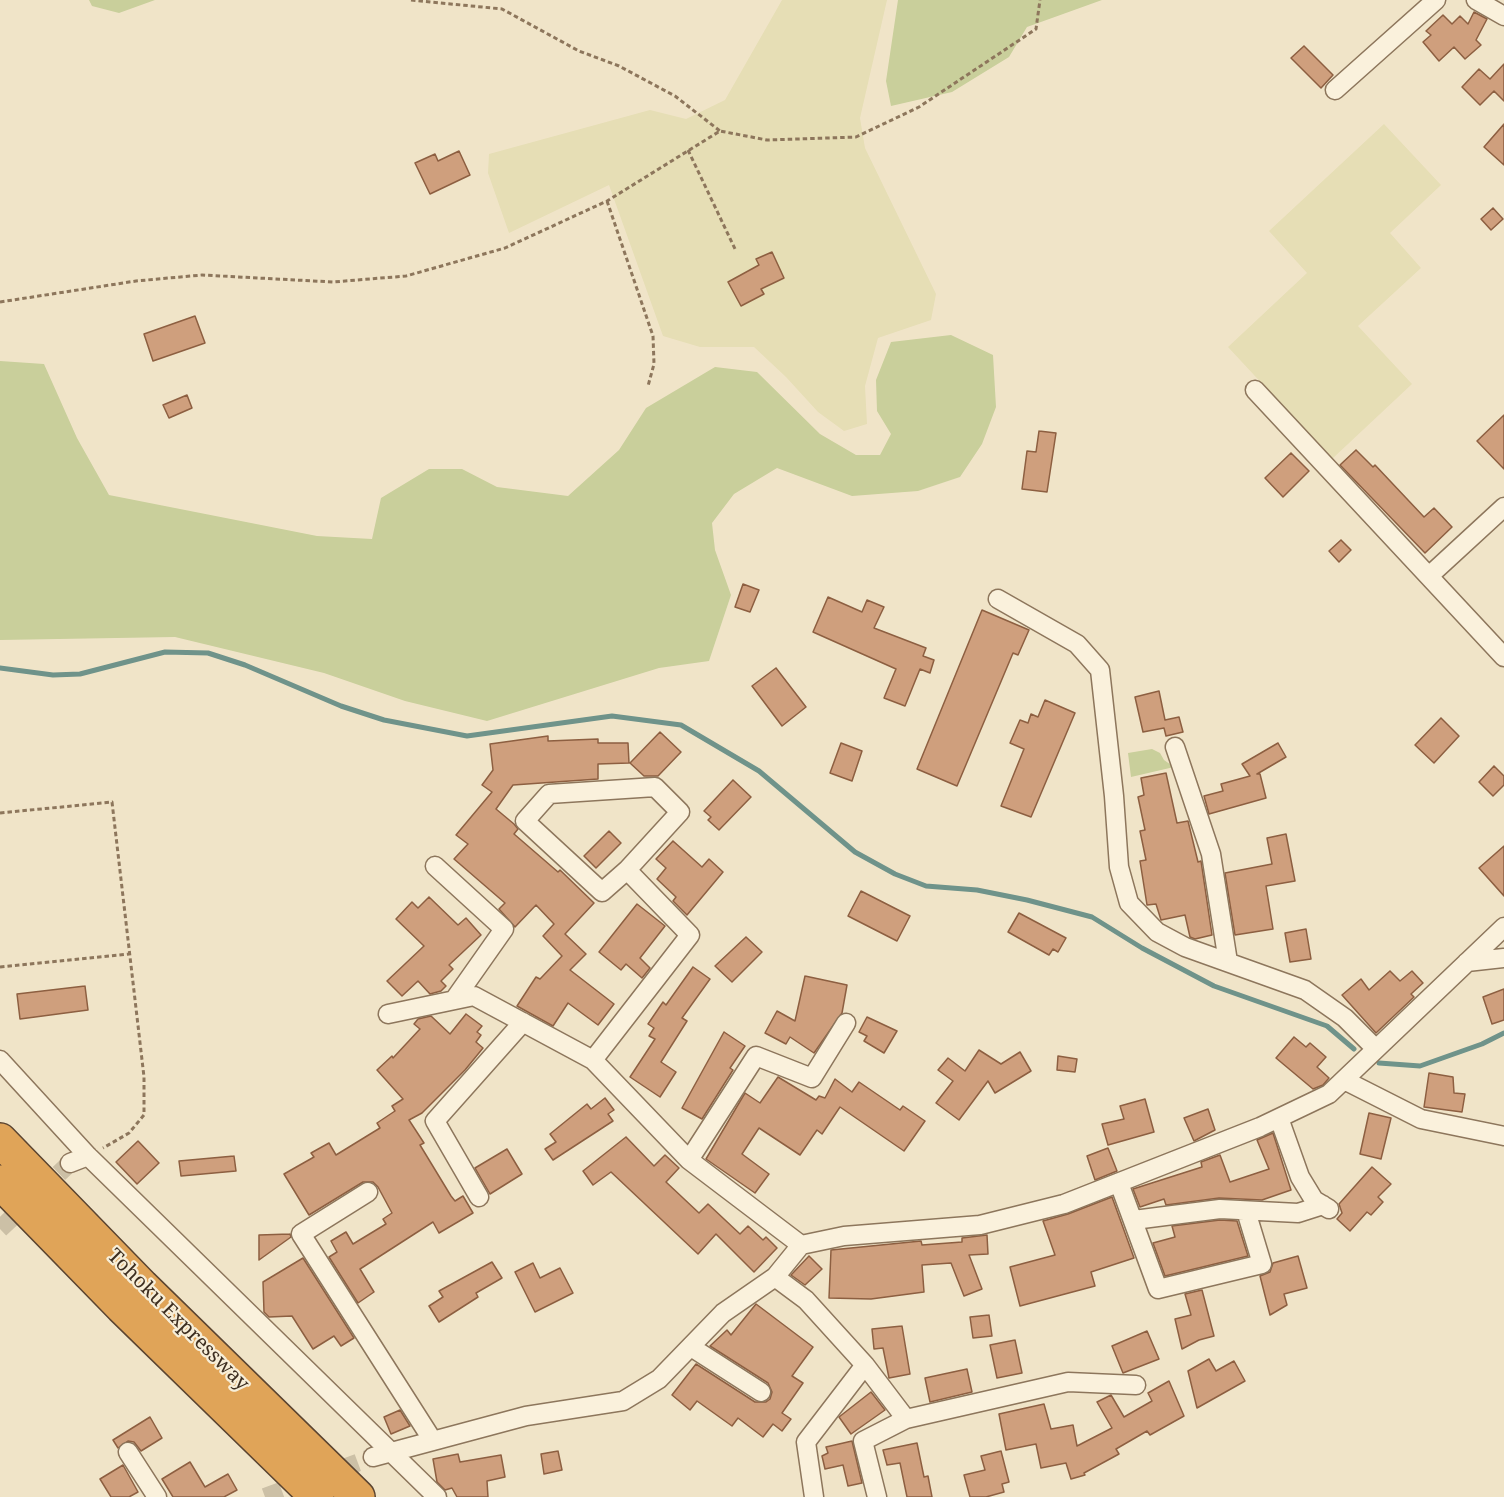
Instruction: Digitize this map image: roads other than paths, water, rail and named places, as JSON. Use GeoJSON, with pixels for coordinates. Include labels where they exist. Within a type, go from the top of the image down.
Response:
{"type":"FeatureCollection","features":[{"type":"Feature","properties":{"kind":"highway","name":"Tohoku Expressway"},"geometry":{"type":"LineString","coordinates":[[0,1140],[151,1295],[358,1497]]}},
{"type":"Feature","properties":{"kind":"highway","name":"Tohoku Expressway"},"geometry":{"type":"LineString","coordinates":[[0,1182],[122,1307],[317,1497]]}},
{"type":"Feature","properties":{"kind":"street"},"geometry":{"type":"LineString","coordinates":[[1335,90],[1436,0]]}},
{"type":"Feature","properties":{"kind":"street"},"geometry":{"type":"LineString","coordinates":[[1476,0],[1504,16]]}},
{"type":"Feature","properties":{"kind":"street"},"geometry":{"type":"LineString","coordinates":[[1255,390],[1504,657]]}},
{"type":"Feature","properties":{"kind":"street"},"geometry":{"type":"LineString","coordinates":[[1429,576],[1504,507]]}},
{"type":"Feature","properties":{"kind":"street"},"geometry":{"type":"LineString","coordinates":[[998,599],[1077,644],[1100,670],[1114,796],[1119,867],[1129,903],[1157,932],[1185,947],[1305,990],[1345,1018],[1376,1049]]}},
{"type":"Feature","properties":{"kind":"street"},"geometry":{"type":"LineString","coordinates":[[1175,747],[1211,854],[1228,962]]}},
{"type":"Feature","properties":{"kind":"street"},"geometry":{"type":"LineString","coordinates":[[656,788],[680,812],[627,870],[602,892],[525,820],[549,794],[656,788]]}},
{"type":"Feature","properties":{"kind":"street"},"geometry":{"type":"LineString","coordinates":[[435,866],[504,929],[454,1000]]}},
{"type":"Feature","properties":{"kind":"street"},"geometry":{"type":"LineString","coordinates":[[593,1060],[690,935],[627,870]]}},
{"type":"Feature","properties":{"kind":"street"},"geometry":{"type":"LineString","coordinates":[[373,1457],[526,1416],[622,1401],[659,1379],[723,1313],[775,1277],[801,1245],[844,1236],[980,1225],[1064,1204],[1279,1118],[1329,1094],[1504,927]]}},
{"type":"Feature","properties":{"kind":"street"},"geometry":{"type":"LineString","coordinates":[[1467,962],[1504,958]]}},
{"type":"Feature","properties":{"kind":"street"},"geometry":{"type":"LineString","coordinates":[[388,1014],[474,996],[593,1060],[689,1160],[801,1245]]}},
{"type":"Feature","properties":{"kind":"street"},"geometry":{"type":"LineString","coordinates":[[479,1197],[435,1121],[523,1022]]}},
{"type":"Feature","properties":{"kind":"street"},"geometry":{"type":"LineString","coordinates":[[689,1160],[756,1056],[812,1078],[846,1023]]}},
{"type":"Feature","properties":{"kind":"street"},"geometry":{"type":"LineString","coordinates":[[0,1060],[88,1156],[437,1497]]}},
{"type":"Feature","properties":{"kind":"street"},"geometry":{"type":"LineString","coordinates":[[1344,1080],[1421,1119],[1504,1136]]}},
{"type":"Feature","properties":{"kind":"street"},"geometry":{"type":"LineString","coordinates":[[1134,1220],[1220,1209],[1298,1213],[1326,1207],[1314,1200],[1300,1177],[1279,1118]]}},
{"type":"Feature","properties":{"kind":"street"},"geometry":{"type":"LineString","coordinates":[[70,1163],[88,1156]]}},
{"type":"Feature","properties":{"kind":"street"},"geometry":{"type":"LineString","coordinates":[[1119,1183],[1158,1289],[1262,1264],[1246,1211]]}},
{"type":"Feature","properties":{"kind":"street"},"geometry":{"type":"LineString","coordinates":[[368,1192],[301,1234],[433,1441]]}},
{"type":"Feature","properties":{"kind":"street"},"geometry":{"type":"LineString","coordinates":[[775,1277],[806,1300],[865,1365],[906,1419]]}},
{"type":"Feature","properties":{"kind":"street"},"geometry":{"type":"LineString","coordinates":[[691,1347],[761,1392]]}},
{"type":"Feature","properties":{"kind":"street"},"geometry":{"type":"LineString","coordinates":[[814,1497],[807,1442],[865,1365]]}},
{"type":"Feature","properties":{"kind":"street"},"geometry":{"type":"LineString","coordinates":[[877,1497],[863,1441],[906,1419],[1068,1382],[1136,1385]]}},
{"type":"Feature","properties":{"kind":"street"},"geometry":{"type":"LineString","coordinates":[[128,1452],[157,1497]]}},
{"type":"Feature","properties":{"kind":"waterway"},"geometry":{"type":"LineString","coordinates":[[0,668],[53,675],[80,674],[165,652],[208,653],[245,665],[341,706],[384,720],[467,736],[612,716],[681,725],[759,771],[855,852],[895,874],[926,886],[977,890],[1092,917],[1142,948],[1214,986],[1327,1026],[1354,1049]]}},
{"type":"Feature","properties":{"kind":"waterway"},"geometry":{"type":"LineString","coordinates":[[1379,1063],[1420,1066],[1482,1044],[1504,1033]]}},
{"type":"Feature","properties":{"kind":"tunnel"},"geometry":{"type":"LineString","coordinates":[[0,1229],[70,1163]]}},
{"type":"Feature","properties":{"kind":"tunnel"},"geometry":{"type":"LineString","coordinates":[[265,1497],[373,1457]]}}]}
